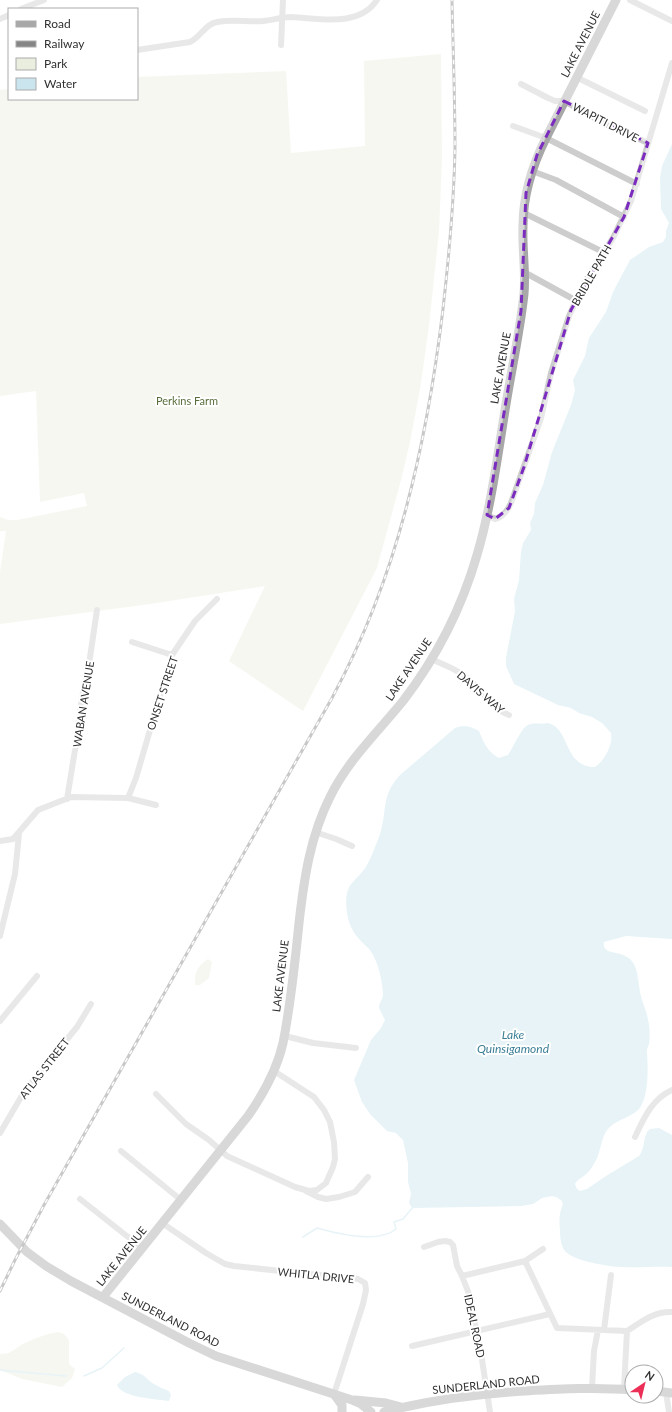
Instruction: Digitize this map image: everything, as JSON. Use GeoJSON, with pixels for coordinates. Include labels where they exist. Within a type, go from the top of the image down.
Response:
{"type":"FeatureCollection","features":[{"type":"Feature","properties":{"kind":"main road","name":"LAKE AVENUE"},"geometry":{"type":"LineString","coordinates":[[103,1297],[251,1112],[264,1092],[280,1055],[285,1036],[305,878],[310,850],[329,799],[348,767],[403,700],[431,659],[453,618],[469,581],[487,515],[521,311],[524,272],[522,227],[526,193],[532,171],[546,138],[616,0]]}},
{"type":"Feature","properties":{"kind":"main road","name":"SUNDERLAND ROAD"},"geometry":{"type":"LineString","coordinates":[[0,1224],[15,1242],[57,1273],[188,1343],[216,1356],[352,1400],[361,1404],[371,1412]]}},
{"type":"Feature","properties":{"kind":"main road","name":"SUNDERLAND ROAD"},"geometry":{"type":"LineString","coordinates":[[384,1412],[403,1407],[488,1394],[592,1388],[624,1389]]}},
{"type":"Feature","properties":{"kind":"main road"},"geometry":{"type":"LineString","coordinates":[[334,1394],[342,1405],[342,1412]]}},
{"type":"Feature","properties":{"kind":"main road"},"geometry":{"type":"LineString","coordinates":[[352,1400],[386,1403],[403,1407]]}},
{"type":"Feature","properties":{"kind":"street"},"geometry":{"type":"LineString","coordinates":[[24,8],[44,0]]}},
{"type":"Feature","properties":{"kind":"street"},"geometry":{"type":"LineString","coordinates":[[281,45],[282,0]]}},
{"type":"Feature","properties":{"kind":"street"},"geometry":{"type":"LineString","coordinates":[[138,50],[190,42],[197,38],[209,25],[215,22],[230,20],[265,21],[282,17],[349,18],[360,15],[368,10],[377,0]]}},
{"type":"Feature","properties":{"kind":"street"},"geometry":{"type":"LineString","coordinates":[[630,0],[672,21]]}},
{"type":"Feature","properties":{"kind":"street","name":"BRIDLE PATH"},"geometry":{"type":"LineString","coordinates":[[487,515],[495,519],[507,511],[541,418],[551,372],[575,300],[603,252],[613,238],[638,184],[648,143],[672,63]]}},
{"type":"Feature","properties":{"kind":"street"},"geometry":{"type":"LineString","coordinates":[[576,77],[645,111]]}},
{"type":"Feature","properties":{"kind":"street","name":"WAPITI DRIVE"},"geometry":{"type":"LineString","coordinates":[[522,84],[555,101],[564,101],[603,123],[648,143]]}},
{"type":"Feature","properties":{"kind":"street"},"geometry":{"type":"LineString","coordinates":[[513,126],[546,138],[638,184]]}},
{"type":"Feature","properties":{"kind":"street"},"geometry":{"type":"LineString","coordinates":[[532,171],[556,180],[624,217]]}},
{"type":"Feature","properties":{"kind":"street"},"geometry":{"type":"LineString","coordinates":[[524,213],[603,252]]}},
{"type":"Feature","properties":{"kind":"street"},"geometry":{"type":"LineString","coordinates":[[524,272],[575,300]]}},
{"type":"Feature","properties":{"kind":"street","name":"ONSET STREET"},"geometry":{"type":"LineString","coordinates":[[128,798],[136,778],[172,655],[195,621],[217,599]]}},
{"type":"Feature","properties":{"kind":"street","name":"WABAN AVENUE"},"geometry":{"type":"LineString","coordinates":[[67,798],[75,756],[82,697],[89,664],[97,610]]}},
{"type":"Feature","properties":{"kind":"street"},"geometry":{"type":"LineString","coordinates":[[132,642],[172,655]]}},
{"type":"Feature","properties":{"kind":"street","name":"DAVIS WAY"},"geometry":{"type":"LineString","coordinates":[[431,659],[468,678],[496,708],[509,716]]}},
{"type":"Feature","properties":{"kind":"street"},"geometry":{"type":"LineString","coordinates":[[0,841],[13,839],[38,810],[67,798],[81,796],[128,798],[156,805]]}},
{"type":"Feature","properties":{"kind":"street"},"geometry":{"type":"LineString","coordinates":[[0,936],[14,874],[20,832]]}},
{"type":"Feature","properties":{"kind":"street"},"geometry":{"type":"LineString","coordinates":[[316,832],[352,846]]}},
{"type":"Feature","properties":{"kind":"street"},"geometry":{"type":"LineString","coordinates":[[0,1021],[37,976]]}},
{"type":"Feature","properties":{"kind":"street","name":"ATLAS STREET"},"geometry":{"type":"LineString","coordinates":[[0,1133],[24,1092],[77,1027],[91,1004]]}},
{"type":"Feature","properties":{"kind":"street"},"geometry":{"type":"LineString","coordinates":[[285,1036],[313,1043],[356,1048]]}},
{"type":"Feature","properties":{"kind":"street"},"geometry":{"type":"LineString","coordinates":[[156,1094],[186,1124],[227,1156],[295,1187],[309,1191],[320,1189],[326,1183],[331,1172],[335,1152],[332,1129],[324,1110],[314,1098],[274,1071]]}},
{"type":"Feature","properties":{"kind":"street"},"geometry":{"type":"LineString","coordinates":[[635,1137],[643,1119],[654,1104],[662,1096],[672,1090]]}},
{"type":"Feature","properties":{"kind":"street"},"geometry":{"type":"LineString","coordinates":[[121,1151],[181,1200]]}},
{"type":"Feature","properties":{"kind":"street"},"geometry":{"type":"LineString","coordinates":[[303,1189],[318,1197],[332,1199],[350,1195],[355,1192],[368,1177]]}},
{"type":"Feature","properties":{"kind":"street"},"geometry":{"type":"LineString","coordinates":[[80,1199],[142,1248]]}},
{"type":"Feature","properties":{"kind":"street","name":"WHITLA DRIVE"},"geometry":{"type":"LineString","coordinates":[[162,1223],[225,1264],[351,1278],[358,1279],[365,1283],[366,1290],[364,1304],[334,1394]]}},
{"type":"Feature","properties":{"kind":"street","name":"IDEAL ROAD"},"geometry":{"type":"LineString","coordinates":[[424,1247],[438,1242],[445,1241],[452,1243],[457,1266],[468,1294],[488,1394],[490,1412]]}},
{"type":"Feature","properties":{"kind":"street"},"geometry":{"type":"LineString","coordinates":[[462,1276],[525,1261],[544,1249]]}},
{"type":"Feature","properties":{"kind":"street"},"geometry":{"type":"LineString","coordinates":[[525,1261],[557,1328],[627,1331],[652,1316],[662,1312],[672,1312]]}},
{"type":"Feature","properties":{"kind":"street"},"geometry":{"type":"LineString","coordinates":[[592,1388],[594,1351],[601,1330],[611,1275]]}},
{"type":"Feature","properties":{"kind":"street"},"geometry":{"type":"LineString","coordinates":[[412,1346],[550,1314]]}},
{"type":"Feature","properties":{"kind":"street"},"geometry":{"type":"LineString","coordinates":[[627,1331],[628,1364]]}},
{"type":"Feature","properties":{"kind":"street"},"geometry":{"type":"LineString","coordinates":[[669,1392],[669,1412]]}},
{"type":"Feature","properties":{"kind":"highlighted area"},"geometry":{"type":"Polygon","coordinates":[[[564,101],[648,143],[624,217],[571,310],[524,467],[509,508],[495,519],[487,515],[521,311],[526,193],[537,155],[564,101]]]}},
{"type":"Feature","properties":{"kind":"green space","name":"Perkins Farm"},"geometry":{"type":"Polygon","coordinates":[[[441,54],[442,159],[439,231],[429,326],[420,389],[401,480],[377,568],[303,711],[229,661],[265,586],[150,604],[0,624],[0,572],[6,531],[0,531],[0,517],[8,520],[17,520],[87,506],[84,493],[40,502],[36,391],[0,396],[0,90],[8,89],[8,100],[138,100],[138,77],[286,71],[291,153],[365,146],[364,61],[441,54]]]}},
{"type":"Feature","properties":{"kind":"green space"},"geometry":{"type":"Polygon","coordinates":[[[208,959],[212,962],[209,978],[200,985],[195,985],[197,970],[201,964],[208,959]]]}},
{"type":"Feature","properties":{"kind":"green space"},"geometry":{"type":"Polygon","coordinates":[[[58,1332],[64,1334],[69,1340],[69,1364],[75,1369],[72,1378],[62,1387],[22,1379],[0,1370],[0,1354],[10,1352],[37,1338],[58,1332]]]}},
{"type":"Feature","properties":{"kind":"water","name":"Lake Quinsigamond"},"geometry":{"type":"Polygon","coordinates":[[[672,144],[672,939],[626,936],[604,942],[604,947],[607,950],[629,958],[634,964],[637,973],[650,1035],[647,1051],[648,1074],[645,1097],[639,1109],[607,1130],[597,1158],[592,1167],[575,1184],[577,1189],[580,1191],[587,1189],[639,1156],[643,1149],[646,1135],[650,1129],[659,1128],[672,1135],[672,1267],[623,1267],[601,1265],[576,1258],[569,1255],[565,1251],[561,1241],[559,1224],[563,1204],[561,1200],[556,1197],[552,1196],[542,1198],[533,1204],[521,1206],[412,1208],[409,1203],[411,1194],[408,1182],[408,1163],[403,1140],[396,1133],[387,1131],[370,1114],[362,1102],[354,1080],[371,1040],[381,1028],[385,1020],[379,1008],[383,996],[381,978],[377,964],[372,952],[356,935],[349,923],[346,900],[349,887],[363,871],[370,860],[382,828],[387,797],[394,783],[400,775],[455,728],[467,726],[479,731],[489,750],[499,758],[508,755],[525,727],[533,724],[548,723],[561,732],[572,755],[577,761],[585,765],[595,767],[608,752],[611,742],[611,733],[602,723],[592,717],[579,713],[571,708],[558,705],[514,684],[506,666],[506,658],[515,611],[514,599],[519,580],[523,543],[531,530],[530,523],[534,514],[535,503],[543,485],[552,452],[571,405],[575,390],[573,380],[585,356],[589,338],[606,312],[613,292],[630,260],[649,247],[663,242],[666,237],[666,231],[669,223],[661,209],[660,178],[662,166],[672,144]]]}},
{"type":"Feature","properties":{"kind":"water"},"geometry":{"type":"Polygon","coordinates":[[[135,1372],[169,1391],[171,1395],[169,1401],[132,1395],[120,1389],[117,1385],[125,1377],[135,1372]]]}},
{"type":"Feature","properties":{"kind":"waterway"},"geometry":{"type":"LineString","coordinates":[[303,1237],[317,1228],[346,1235],[369,1237],[388,1234],[396,1229],[394,1222],[403,1219],[413,1207]]}},
{"type":"Feature","properties":{"kind":"waterway"},"geometry":{"type":"LineString","coordinates":[[84,1376],[102,1368],[124,1348]]}},
{"type":"Feature","properties":{"kind":"waterway"},"geometry":{"type":"LineString","coordinates":[[0,1370],[66,1376]]}},
{"type":"Feature","properties":{"kind":"railway"},"geometry":{"type":"LineString","coordinates":[[0,1291],[44,1205],[332,698],[360,642],[387,571],[399,535],[418,460],[426,422],[443,309],[451,228],[455,148],[452,0]]}}]}
